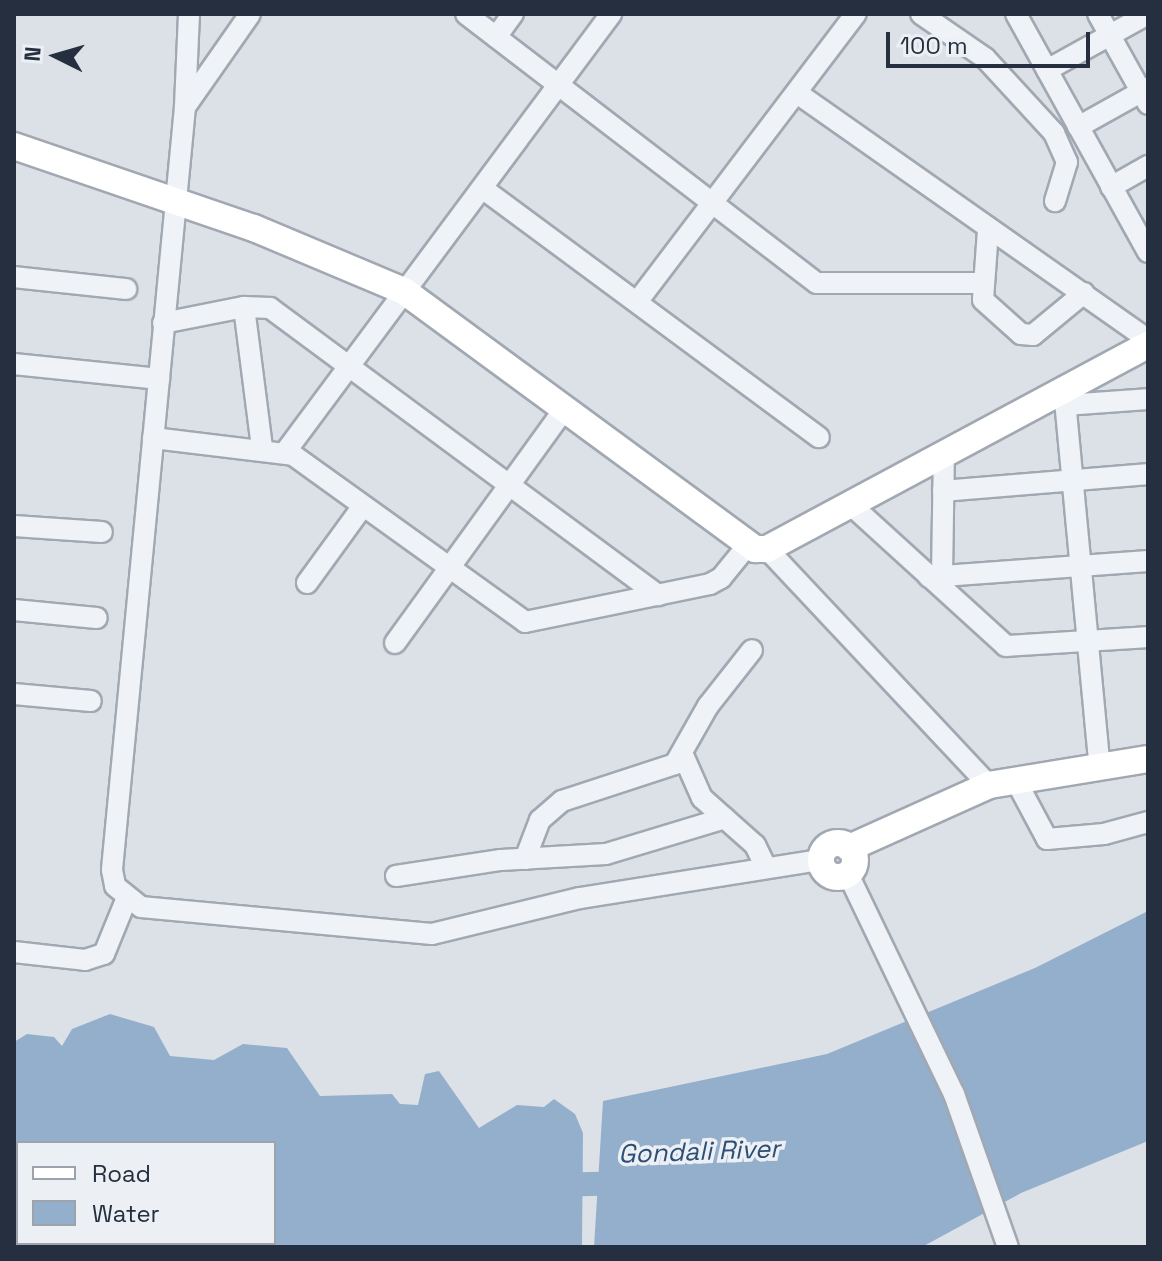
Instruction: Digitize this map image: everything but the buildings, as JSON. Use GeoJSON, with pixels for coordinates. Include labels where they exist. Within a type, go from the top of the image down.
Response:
{"type":"FeatureCollection","features":[{"type":"Feature","properties":{"kind":"main road"},"geometry":{"type":"LineString","coordinates":[[14,146],[254,228],[404,291],[757,547],[1064,397],[1148,342]]}},
{"type":"Feature","properties":{"kind":"main road"},"geometry":{"type":"LineString","coordinates":[[820,860],[833,844],[849,861],[989,785],[1148,759]]}},
{"type":"Feature","properties":{"kind":"street"},"geometry":{"type":"LineString","coordinates":[[185,107],[250,14]]}},
{"type":"Feature","properties":{"kind":"street"},"geometry":{"type":"LineString","coordinates":[[466,14],[817,283],[980,283]]}},
{"type":"Feature","properties":{"kind":"street"},"geometry":{"type":"LineString","coordinates":[[496,37],[513,14]]}},
{"type":"Feature","properties":{"kind":"street"},"geometry":{"type":"LineString","coordinates":[[286,451],[351,370],[404,291],[611,14]]}},
{"type":"Feature","properties":{"kind":"street"},"geometry":{"type":"LineString","coordinates":[[637,302],[856,14]]}},
{"type":"Feature","properties":{"kind":"street"},"geometry":{"type":"LineString","coordinates":[[921,14],[985,58],[1054,133],[1067,162],[1055,201]]}},
{"type":"Feature","properties":{"kind":"street"},"geometry":{"type":"LineString","coordinates":[[1016,14],[1147,247]]}},
{"type":"Feature","properties":{"kind":"street"},"geometry":{"type":"LineString","coordinates":[[1078,127],[1146,95],[1098,14]]}},
{"type":"Feature","properties":{"kind":"street"},"geometry":{"type":"LineString","coordinates":[[1047,70],[1148,14]]}},
{"type":"Feature","properties":{"kind":"street"},"geometry":{"type":"LineString","coordinates":[[184,19],[185,107],[173,201],[112,870],[126,900],[141,907],[432,934],[580,898],[820,860]]}},
{"type":"Feature","properties":{"kind":"street"},"geometry":{"type":"LineString","coordinates":[[797,93],[988,230],[1084,293],[1148,342]]}},
{"type":"Feature","properties":{"kind":"street"},"geometry":{"type":"LineString","coordinates":[[1111,187],[1148,166]]}},
{"type":"Feature","properties":{"kind":"street"},"geometry":{"type":"LineString","coordinates":[[482,188],[819,437]]}},
{"type":"Feature","properties":{"kind":"street"},"geometry":{"type":"LineString","coordinates":[[988,230],[980,283],[987,307],[1027,336],[1084,293]]}},
{"type":"Feature","properties":{"kind":"street"},"geometry":{"type":"LineString","coordinates":[[14,277],[126,289]]}},
{"type":"Feature","properties":{"kind":"street"},"geometry":{"type":"LineString","coordinates":[[163,323],[244,307],[270,308],[658,595]]}},
{"type":"Feature","properties":{"kind":"street"},"geometry":{"type":"LineString","coordinates":[[244,307],[262,448]]}},
{"type":"Feature","properties":{"kind":"street"},"geometry":{"type":"LineString","coordinates":[[14,364],[159,379]]}},
{"type":"Feature","properties":{"kind":"street"},"geometry":{"type":"LineString","coordinates":[[1100,768],[1084,642],[1064,397],[1148,399]]}},
{"type":"Feature","properties":{"kind":"street"},"geometry":{"type":"LineString","coordinates":[[395,643],[566,407]]}},
{"type":"Feature","properties":{"kind":"street"},"geometry":{"type":"LineString","coordinates":[[153,438],[286,451],[525,622],[658,595],[721,578],[757,547],[989,785]]}},
{"type":"Feature","properties":{"kind":"street"},"geometry":{"type":"LineString","coordinates":[[935,576],[944,454]]}},
{"type":"Feature","properties":{"kind":"street"},"geometry":{"type":"LineString","coordinates":[[943,491],[1148,474]]}},
{"type":"Feature","properties":{"kind":"street"},"geometry":{"type":"LineString","coordinates":[[850,504],[935,576],[1006,646],[1148,637]]}},
{"type":"Feature","properties":{"kind":"street"},"geometry":{"type":"LineString","coordinates":[[307,583],[363,506]]}},
{"type":"Feature","properties":{"kind":"street"},"geometry":{"type":"LineString","coordinates":[[14,526],[102,532]]}},
{"type":"Feature","properties":{"kind":"street"},"geometry":{"type":"LineString","coordinates":[[935,576],[1148,561]]}},
{"type":"Feature","properties":{"kind":"street"},"geometry":{"type":"LineString","coordinates":[[14,610],[97,618]]}},
{"type":"Feature","properties":{"kind":"street"},"geometry":{"type":"LineString","coordinates":[[525,859],[540,820],[562,801],[668,770],[683,755],[708,706],[752,650]]}},
{"type":"Feature","properties":{"kind":"street"},"geometry":{"type":"LineString","coordinates":[[14,694],[91,701]]}},
{"type":"Feature","properties":{"kind":"street"},"geometry":{"type":"LineString","coordinates":[[683,755],[702,798],[755,845],[766,868]]}},
{"type":"Feature","properties":{"kind":"street"},"geometry":{"type":"LineString","coordinates":[[1015,779],[1047,839],[1104,834],[1148,822]]}},
{"type":"Feature","properties":{"kind":"street"},"geometry":{"type":"LineString","coordinates":[[396,876],[525,859],[606,854],[725,818]]}},
{"type":"Feature","properties":{"kind":"street"},"geometry":{"type":"LineString","coordinates":[[849,861],[885,949],[954,1094],[1008,1247]]}},
{"type":"Feature","properties":{"kind":"street"},"geometry":{"type":"LineString","coordinates":[[14,952],[85,960],[104,954],[126,900]]}},
{"type":"Feature","properties":{"kind":"water"},"geometry":{"type":"Polygon","coordinates":[[[1148,911],[1148,1141],[1021,1193],[922,1247],[594,1247],[603,1101],[827,1054],[1035,968],[1148,911]]]}},
{"type":"Feature","properties":{"kind":"water"},"geometry":{"type":"Polygon","coordinates":[[[110,1014],[154,1027],[170,1056],[214,1060],[243,1044],[287,1048],[320,1096],[392,1094],[400,1104],[418,1105],[425,1074],[439,1071],[479,1128],[517,1105],[544,1107],[554,1099],[575,1114],[583,1133],[582,1247],[14,1247],[14,1042],[27,1034],[54,1037],[62,1046],[72,1029],[110,1014]]]}},
{"type":"Feature","properties":{"kind":"waterway","name":"Gondali River"},"geometry":{"type":"LineString","coordinates":[[552,1185],[631,1183]]}}]}
